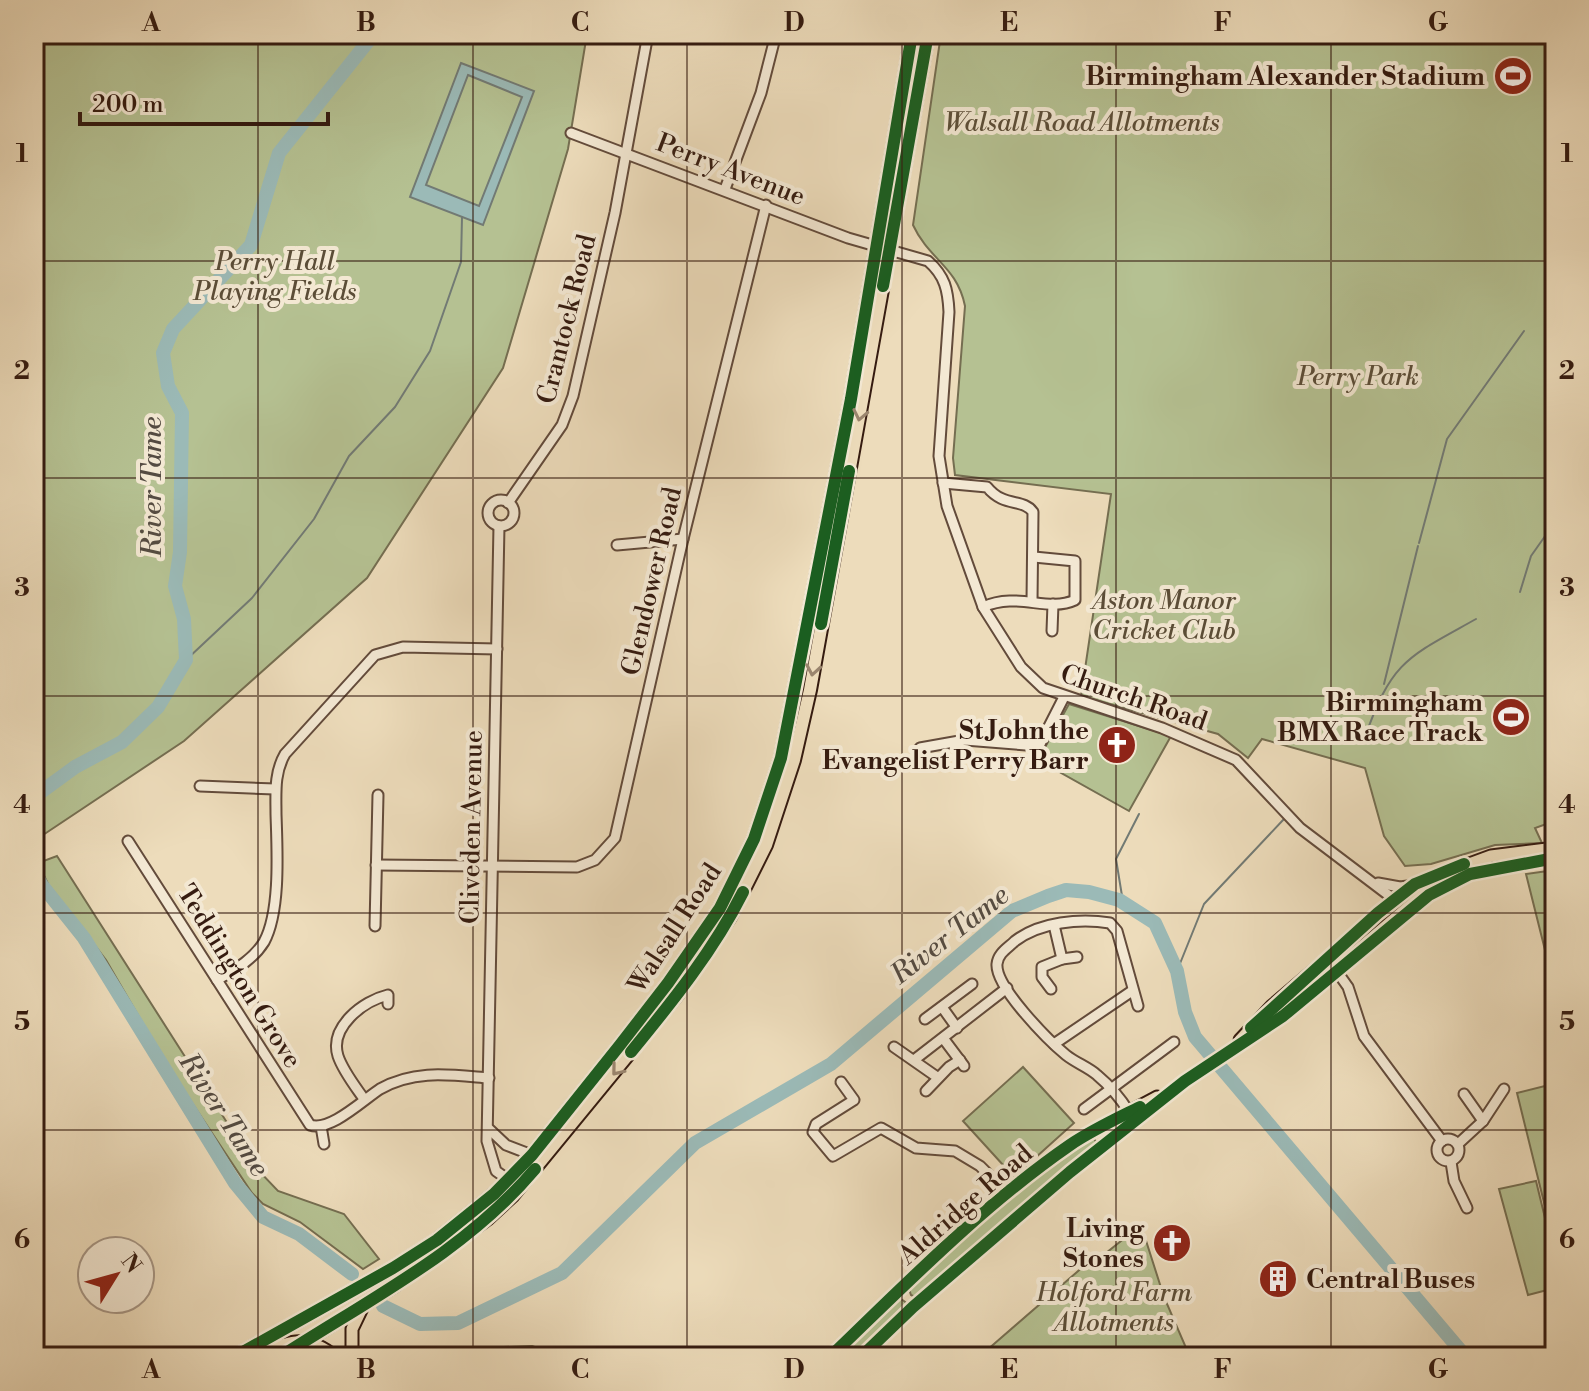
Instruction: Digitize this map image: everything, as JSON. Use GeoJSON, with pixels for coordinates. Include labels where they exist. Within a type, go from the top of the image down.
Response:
{"type":"FeatureCollection","features":[{"type":"Feature","properties":{"kind":"highway","name":"Walsall Road"},"geometry":{"type":"LineString","coordinates":[[234,1357],[292,1327],[437,1240],[507,1181],[532,1155],[668,983],[720,908],[754,839],[781,758],[912,34]]}},
{"type":"Feature","properties":{"kind":"highway","name":"Walsall Road"},"geometry":{"type":"LineString","coordinates":[[281,1357],[487,1219],[513,1195],[677,995],[730,917],[766,845],[782,803],[810,690],[928,34]]}},
{"type":"Feature","properties":{"kind":"main road","name":"Aldridge Road"},"geometry":{"type":"LineString","coordinates":[[1234,1046],[1272,1006],[1415,884],[1491,856],[1555,848]]}},
{"type":"Feature","properties":{"kind":"main road","name":"Aldridge Road"},"geometry":{"type":"LineString","coordinates":[[861,1357],[984,1244],[1109,1141],[1185,1081],[1283,1016],[1429,895],[1470,874],[1555,858]]}},
{"type":"Feature","properties":{"kind":"main road"},"geometry":{"type":"LineString","coordinates":[[1395,900],[1402,903],[1429,895]]}},
{"type":"Feature","properties":{"kind":"main road"},"geometry":{"type":"LineString","coordinates":[[1327,959],[1338,973]]}},
{"type":"Feature","properties":{"kind":"main road","name":"Aldridge Road"},"geometry":{"type":"LineString","coordinates":[[830,1357],[1040,1166],[1098,1127],[1185,1081]]}},
{"type":"Feature","properties":{"kind":"main road"},"geometry":{"type":"LineString","coordinates":[[1098,1127],[1109,1141]]}},
{"type":"Feature","properties":{"kind":"main road"},"geometry":{"type":"LineString","coordinates":[[352,1357],[352,1329],[365,1303]]}},
{"type":"Feature","properties":{"kind":"main road"},"geometry":{"type":"LineString","coordinates":[[292,1327],[323,1357]]}},
{"type":"Feature","properties":{"kind":"main road","name":"Walsall Road"},"geometry":{"type":"LineString","coordinates":[[255,1357],[289,1340],[306,1343]]}},
{"type":"Feature","properties":{"kind":"main road"},"geometry":{"type":"LineString","coordinates":[[306,1343],[318,1345],[335,1357]]}},
{"type":"Feature","properties":{"kind":"street","name":"Crantock Road"},"geometry":{"type":"LineString","coordinates":[[508,503],[562,425],[573,396],[590,331],[648,34]]}},
{"type":"Feature","properties":{"kind":"street"},"geometry":{"type":"LineString","coordinates":[[725,189],[761,93],[776,34]]}},
{"type":"Feature","properties":{"kind":"street","name":"Perry Avenue"},"geometry":{"type":"LineString","coordinates":[[571,133],[848,238],[876,245]]}},
{"type":"Feature","properties":{"kind":"street","name":"Glendower Road"},"geometry":{"type":"LineString","coordinates":[[376,865],[586,865],[603,853],[615,838],[683,539],[766,205]]}},
{"type":"Feature","properties":{"kind":"street"},"geometry":{"type":"LineString","coordinates":[[876,245],[890,248]]}},
{"type":"Feature","properties":{"kind":"street","name":"Church Road"},"geometry":{"type":"LineString","coordinates":[[890,248],[928,261],[939,270],[948,289],[939,456],[943,483],[963,561],[983,607],[1021,667],[1043,688],[1220,751],[1236,760],[1289,815],[1395,900]]}},
{"type":"Feature","properties":{"kind":"street"},"geometry":{"type":"LineString","coordinates":[[943,483],[987,487],[1003,502],[1029,506],[1035,519],[1032,601]]}},
{"type":"Feature","properties":{"kind":"street"},"geometry":{"type":"LineString","coordinates":[[494,502],[508,503],[513,515],[506,525],[492,523],[488,512],[494,502]]}},
{"type":"Feature","properties":{"kind":"street","name":"Cliveden Avenue"},"geometry":{"type":"LineString","coordinates":[[489,1155],[499,526]]}},
{"type":"Feature","properties":{"kind":"street"},"geometry":{"type":"LineString","coordinates":[[617,545],[683,539]]}},
{"type":"Feature","properties":{"kind":"street"},"geometry":{"type":"LineString","coordinates":[[983,607],[999,600],[1067,603],[1077,596],[1078,564],[1071,558],[1034,557]]}},
{"type":"Feature","properties":{"kind":"street"},"geometry":{"type":"LineString","coordinates":[[1052,631],[1053,604]]}},
{"type":"Feature","properties":{"kind":"street"},"geometry":{"type":"LineString","coordinates":[[217,980],[254,954],[265,939],[277,866],[275,789],[285,754],[375,655],[403,647],[497,649]]}},
{"type":"Feature","properties":{"kind":"street"},"geometry":{"type":"LineString","coordinates":[[920,748],[965,740],[1039,746],[1064,697]]}},
{"type":"Feature","properties":{"kind":"street"},"geometry":{"type":"LineString","coordinates":[[200,786],[275,789]]}},
{"type":"Feature","properties":{"kind":"street"},"geometry":{"type":"LineString","coordinates":[[375,926],[378,795]]}},
{"type":"Feature","properties":{"kind":"street","name":"Teddington Grove"},"geometry":{"type":"LineString","coordinates":[[128,841],[303,1115],[310,1125],[321,1126]]}},
{"type":"Feature","properties":{"kind":"street"},"geometry":{"type":"LineString","coordinates":[[1375,882],[1400,887],[1415,884]]}},
{"type":"Feature","properties":{"kind":"street"},"geometry":{"type":"LineString","coordinates":[[1129,1112],[1097,1075],[1054,1044],[1007,988],[996,966],[1000,953],[1020,938],[1054,925],[1084,920],[1110,923],[1117,931],[1138,1006]]}},
{"type":"Feature","properties":{"kind":"street"},"geometry":{"type":"LineString","coordinates":[[1054,925],[1062,959]]}},
{"type":"Feature","properties":{"kind":"street"},"geometry":{"type":"LineString","coordinates":[[1051,989],[1042,977],[1042,967],[1077,957]]}},
{"type":"Feature","properties":{"kind":"street"},"geometry":{"type":"LineString","coordinates":[[1338,973],[1348,987],[1364,1036],[1442,1141]]}},
{"type":"Feature","properties":{"kind":"street"},"geometry":{"type":"LineString","coordinates":[[925,1019],[972,984]]}},
{"type":"Feature","properties":{"kind":"street"},"geometry":{"type":"LineString","coordinates":[[914,1060],[1007,988]]}},
{"type":"Feature","properties":{"kind":"street"},"geometry":{"type":"LineString","coordinates":[[1054,1044],[1132,991]]}},
{"type":"Feature","properties":{"kind":"street"},"geometry":{"type":"LineString","coordinates":[[364,1099],[338,1058],[333,1035],[366,1004],[388,995],[388,1004]]}},
{"type":"Feature","properties":{"kind":"street"},"geometry":{"type":"LineString","coordinates":[[942,1007],[957,1028]]}},
{"type":"Feature","properties":{"kind":"street"},"geometry":{"type":"LineString","coordinates":[[926,1091],[937,1077],[962,1063],[943,1038]]}},
{"type":"Feature","properties":{"kind":"street"},"geometry":{"type":"LineString","coordinates":[[1084,1109],[1174,1042]]}},
{"type":"Feature","properties":{"kind":"street"},"geometry":{"type":"LineString","coordinates":[[894,1047],[937,1077]]}},
{"type":"Feature","properties":{"kind":"street"},"geometry":{"type":"LineString","coordinates":[[324,1144],[321,1126],[364,1099],[412,1075],[489,1078]]}},
{"type":"Feature","properties":{"kind":"street"},"geometry":{"type":"LineString","coordinates":[[841,1082],[854,1100],[816,1124],[813,1132],[833,1156],[881,1128],[916,1148],[955,1151],[980,1166],[1008,1194]]}},
{"type":"Feature","properties":{"kind":"street"},"geometry":{"type":"LineString","coordinates":[[1458,1144],[1483,1121],[1504,1089]]}},
{"type":"Feature","properties":{"kind":"street"},"geometry":{"type":"LineString","coordinates":[[1464,1094],[1483,1121]]}},
{"type":"Feature","properties":{"kind":"street","name":"Walsall Road"},"geometry":{"type":"LineString","coordinates":[[507,1181],[516,1182],[574,1123]]}},
{"type":"Feature","properties":{"kind":"street"},"geometry":{"type":"LineString","coordinates":[[489,1129],[506,1145],[532,1155]]}},
{"type":"Feature","properties":{"kind":"street"},"geometry":{"type":"LineString","coordinates":[[1451,1139],[1458,1144],[1459,1155],[1451,1162],[1439,1157],[1438,1145],[1451,1139]]}},
{"type":"Feature","properties":{"kind":"street"},"geometry":{"type":"LineString","coordinates":[[506,1145],[489,1155],[496,1171],[507,1181]]}},
{"type":"Feature","properties":{"kind":"street"},"geometry":{"type":"LineString","coordinates":[[1451,1162],[1454,1181],[1467,1208]]}},
{"type":"Feature","properties":{"kind":"green space","name":"Perry Hall Playing Fields"},"geometry":{"type":"Polygon","coordinates":[[[34,34],[587,34],[568,149],[503,368],[367,578],[184,741],[34,841],[34,34]]]}},
{"type":"Feature","properties":{"kind":"green space","name":"Perry Park"},"geometry":{"type":"Polygon","coordinates":[[[941,34],[1555,34],[1555,836],[1549,823],[1535,828],[1542,843],[1495,845],[1431,864],[1405,866],[1384,836],[1365,768],[1262,739],[1248,758],[1218,734],[1081,696],[1111,494],[955,475],[953,458],[965,306],[956,281],[913,225],[941,34]]]}},
{"type":"Feature","properties":{"kind":"green space"},"geometry":{"type":"Polygon","coordinates":[[[827,540],[831,541],[794,744],[755,860],[728,911],[724,909],[765,826],[787,756],[827,540]]]}},
{"type":"Feature","properties":{"kind":"green space"},"geometry":{"type":"Polygon","coordinates":[[[1069,704],[1171,736],[1129,811],[1038,760],[1069,704]]]}},
{"type":"Feature","properties":{"kind":"green space"},"geometry":{"type":"Polygon","coordinates":[[[57,856],[256,1168],[278,1191],[344,1214],[379,1259],[363,1269],[300,1222],[263,1204],[252,1193],[168,1067],[106,960],[48,884],[38,863],[57,856]]]}},
{"type":"Feature","properties":{"kind":"green space"},"geometry":{"type":"Polygon","coordinates":[[[1555,870],[1555,1247],[1517,1093],[1553,1084],[1545,1011],[1550,970],[1526,874],[1555,870]]]}},
{"type":"Feature","properties":{"kind":"green space"},"geometry":{"type":"Polygon","coordinates":[[[1023,1067],[1074,1123],[1014,1177],[963,1121],[1023,1067]]]}},
{"type":"Feature","properties":{"kind":"green space"},"geometry":{"type":"Polygon","coordinates":[[[1093,1137],[1096,1142],[915,1297],[911,1295],[908,1286],[1042,1169],[1093,1137]]]}},
{"type":"Feature","properties":{"kind":"green space"},"geometry":{"type":"Polygon","coordinates":[[[1536,1181],[1555,1259],[1555,1288],[1528,1295],[1499,1189],[1536,1181]]]}},
{"type":"Feature","properties":{"kind":"green space","name":"Holford Farm Allotments"},"geometry":{"type":"Polygon","coordinates":[[[1141,1225],[1164,1297],[1190,1357],[979,1357],[1092,1259],[1096,1261],[1141,1225]]]}},
{"type":"Feature","properties":{"kind":"green space"},"geometry":{"type":"Polygon","coordinates":[[[897,1296],[908,1304],[852,1357],[837,1357],[897,1296]]]}},
{"type":"Feature","properties":{"kind":"green space"},"geometry":{"type":"Polygon","coordinates":[[[532,1346],[562,1357],[524,1353],[405,1357],[427,1350],[532,1346]]]}},
{"type":"Feature","properties":{"kind":"water"},"geometry":{"type":"Polygon","coordinates":[[[461,63],[534,91],[483,225],[410,197],[461,63]],[[468,75],[426,185],[479,206],[522,97],[468,75]]]}},
{"type":"Feature","properties":{"kind":"waterway","name":"River Tame"},"geometry":{"type":"LineString","coordinates":[[34,797],[75,767],[122,742],[158,707],[186,660],[184,619],[175,586],[180,552],[182,413],[168,386],[163,353],[173,329],[251,245],[279,153],[374,34]]}},
{"type":"Feature","properties":{"kind":"waterway"},"geometry":{"type":"LineString","coordinates":[[186,660],[252,598],[314,519],[349,456],[395,407],[430,351],[461,262],[462,217]]}},
{"type":"Feature","properties":{"kind":"waterway"},"geometry":{"type":"LineString","coordinates":[[1419,543],[1447,439],[1524,331]]}},
{"type":"Feature","properties":{"kind":"waterway"},"geometry":{"type":"LineString","coordinates":[[1520,592],[1531,556],[1555,522]]}},
{"type":"Feature","properties":{"kind":"waterway"},"geometry":{"type":"LineString","coordinates":[[1384,684],[1418,546]]}},
{"type":"Feature","properties":{"kind":"waterway"},"geometry":{"type":"LineString","coordinates":[[1365,737],[1384,691],[1405,663],[1476,619]]}},
{"type":"Feature","properties":{"kind":"waterway"},"geometry":{"type":"LineString","coordinates":[[1123,902],[1116,859],[1139,814]]}},
{"type":"Feature","properties":{"kind":"waterway"},"geometry":{"type":"LineString","coordinates":[[1177,971],[1204,904],[1284,819]]}},
{"type":"Feature","properties":{"kind":"waterway","name":"River Tame"},"geometry":{"type":"LineString","coordinates":[[34,870],[41,884],[84,938],[235,1183],[263,1217],[299,1234],[352,1274]]}},
{"type":"Feature","properties":{"kind":"waterway","name":"River Tame"},"geometry":{"type":"LineString","coordinates":[[383,1306],[420,1324],[458,1323],[562,1273],[695,1143],[831,1064],[1012,911],[1066,890],[1119,900],[1155,923],[1177,971],[1185,1012],[1195,1037],[1466,1357]]}},
{"type":"Feature","properties":{"kind":"cycle path"},"geometry":{"type":"LineString","coordinates":[[234,1357],[393,1268],[437,1240],[494,1194],[532,1155],[620,1045],[720,908],[754,839],[781,758],[851,399],[912,34]]}},
{"type":"Feature","properties":{"kind":"cycle path"},"geometry":{"type":"LineString","coordinates":[[883,286],[928,34]]}},
{"type":"Feature","properties":{"kind":"cycle path"},"geometry":{"type":"LineString","coordinates":[[821,624],[849,471]]}},
{"type":"Feature","properties":{"kind":"cycle path"},"geometry":{"type":"LineString","coordinates":[[861,1357],[913,1307],[1070,1172],[1185,1081],[1283,1016],[1429,895],[1470,874],[1555,858]]}},
{"type":"Feature","properties":{"kind":"cycle path"},"geometry":{"type":"LineString","coordinates":[[1251,1028],[1378,913],[1415,884],[1464,864]]}},
{"type":"Feature","properties":{"kind":"cycle path"},"geometry":{"type":"LineString","coordinates":[[631,1052],[706,955],[743,892]]}},
{"type":"Feature","properties":{"kind":"cycle path"},"geometry":{"type":"LineString","coordinates":[[830,1357],[1006,1193],[1078,1140],[1140,1107]]}},
{"type":"Feature","properties":{"kind":"cycle path"},"geometry":{"type":"LineString","coordinates":[[280,1357],[447,1249],[508,1198],[535,1169]]}},
{"type":"Feature","properties":{"kind":"place","name":"Birmingham Alexander Stadium"},"geometry":{"type":"Point","coordinates":[1513,76]}},
{"type":"Feature","properties":{"kind":"place","name":"Birmingham BMX Race Track"},"geometry":{"type":"Point","coordinates":[1511,717]}},
{"type":"Feature","properties":{"kind":"place","name":"St John the Evangelist Perry Barr"},"geometry":{"type":"Point","coordinates":[1117,745]}},
{"type":"Feature","properties":{"kind":"place","name":"Living Stones"},"geometry":{"type":"Point","coordinates":[1172,1243]}},
{"type":"Feature","properties":{"kind":"place","name":"Central Buses"},"geometry":{"type":"Point","coordinates":[1278,1279]}},
{"type":"Feature","properties":{"kind":"park label","name":"Walsall Road Allotments"},"geometry":{"type":"Point","coordinates":[1082,122]}},
{"type":"Feature","properties":{"kind":"park label","name":"Aston Manor Cricket Club"},"geometry":{"type":"Point","coordinates":[1164,615]}}]}
